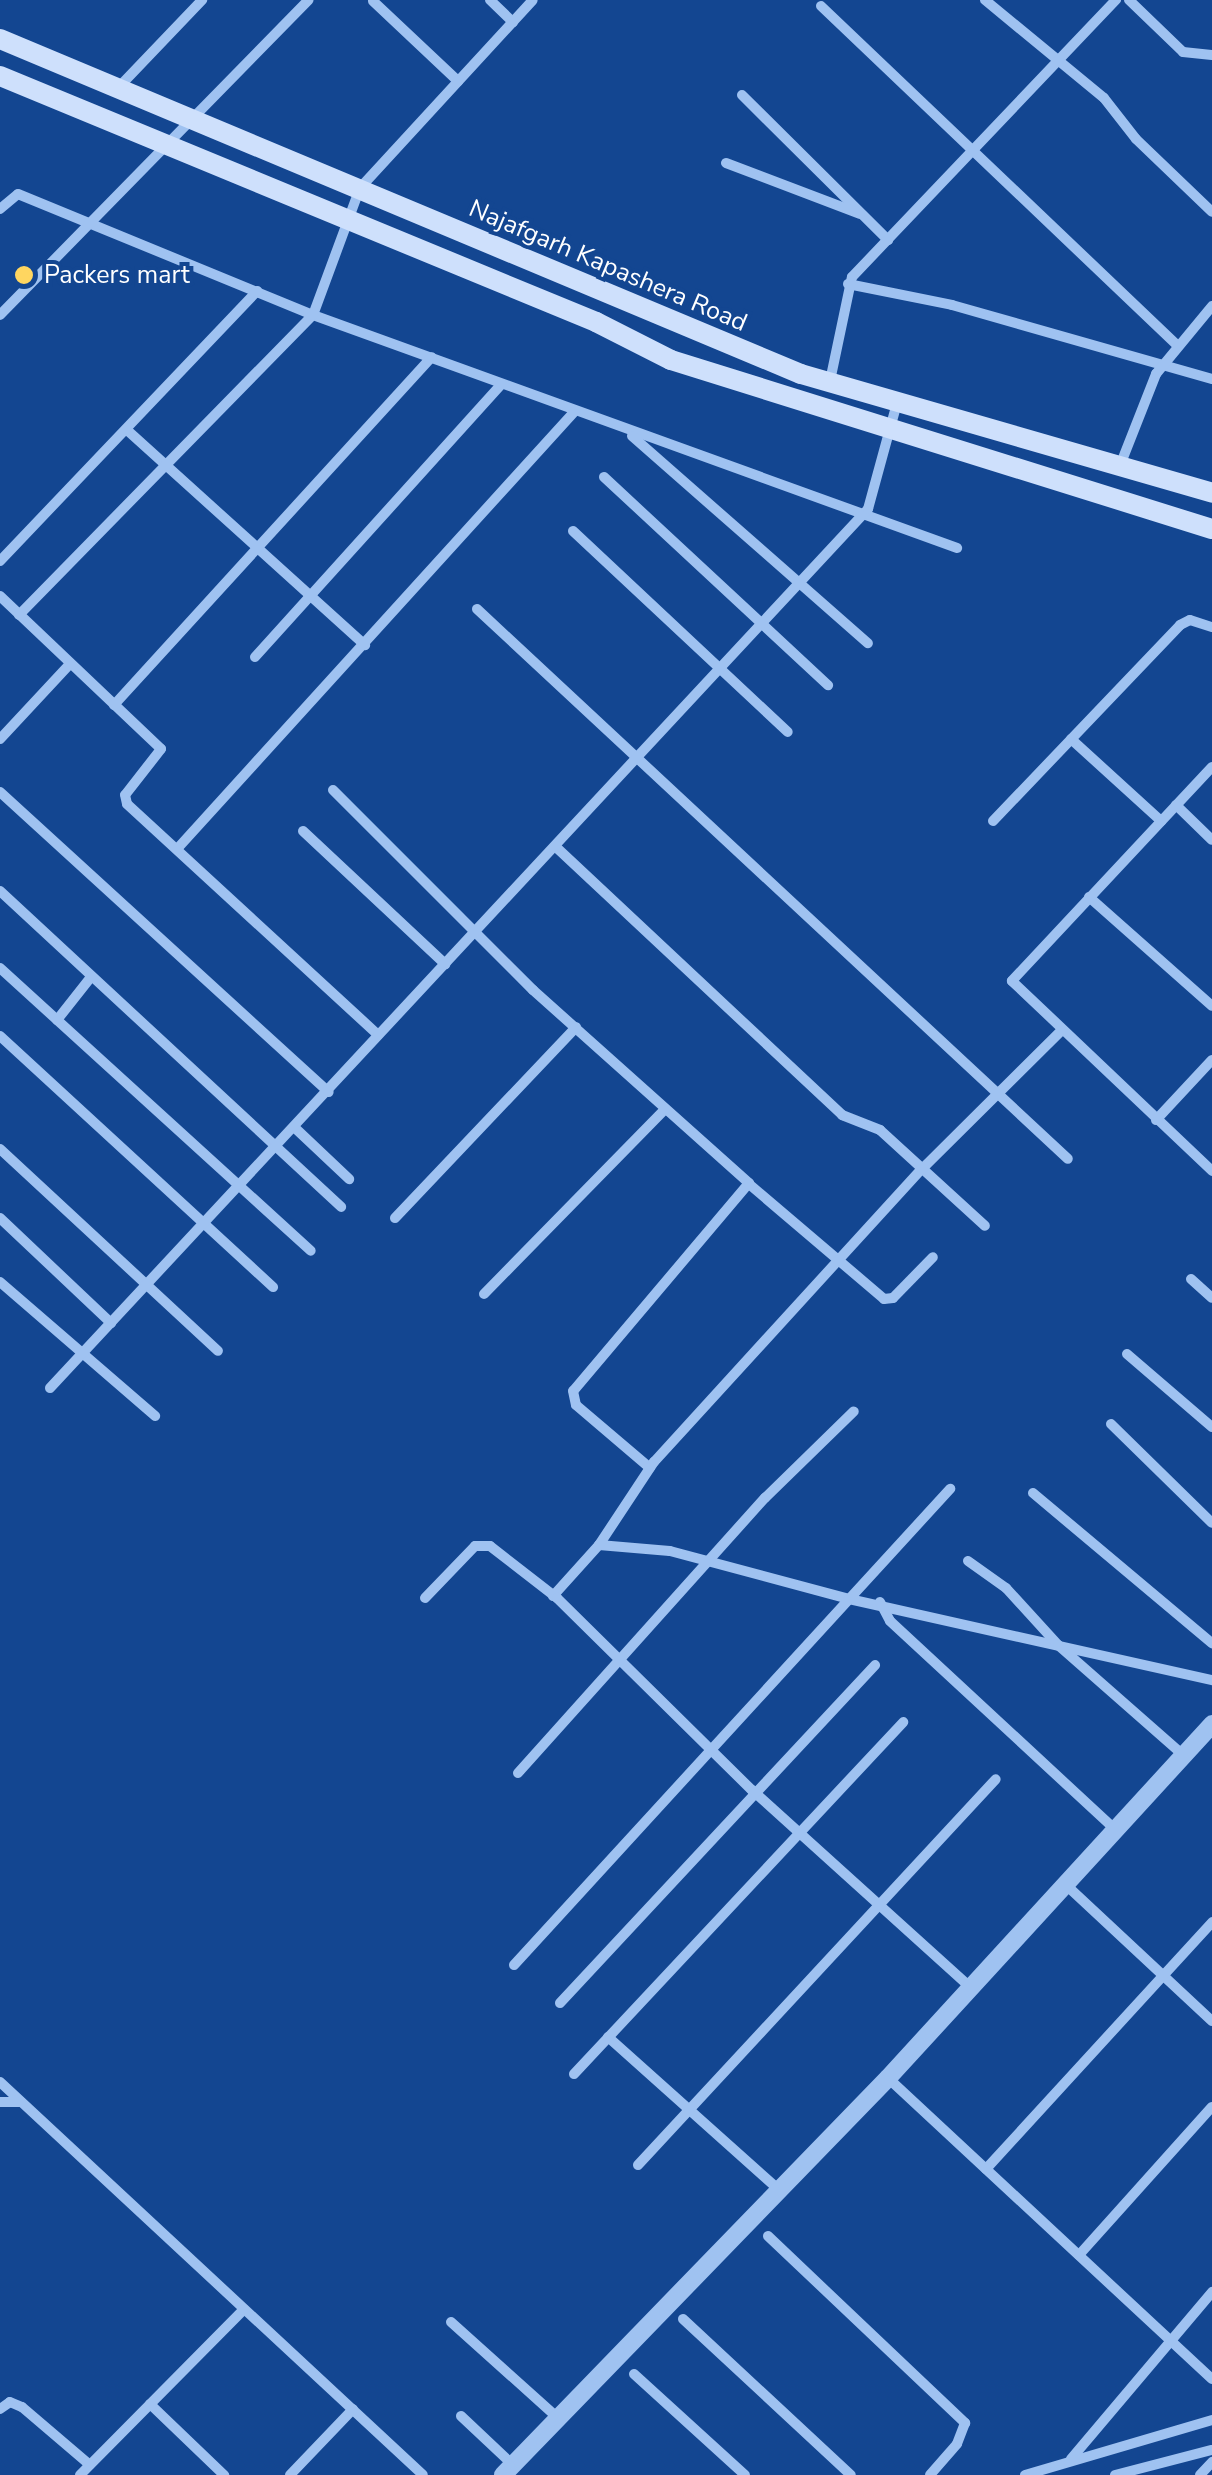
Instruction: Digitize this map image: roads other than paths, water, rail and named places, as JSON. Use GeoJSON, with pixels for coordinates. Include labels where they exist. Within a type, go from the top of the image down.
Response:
{"type":"FeatureCollection","features":[{"type":"Feature","properties":{"kind":"main road","name":"Najafgarh Kapashera Road"},"geometry":{"type":"LineString","coordinates":[[0,39],[801,374],[898,398],[1212,493]]}},
{"type":"Feature","properties":{"kind":"main road"},"geometry":{"type":"LineString","coordinates":[[0,76],[352,221],[671,360],[792,402],[1212,529]]}},
{"type":"Feature","properties":{"kind":"main road"},"geometry":{"type":"LineString","coordinates":[[792,402],[801,374]]}},
{"type":"Feature","properties":{"kind":"street"},"geometry":{"type":"LineString","coordinates":[[118,88],[202,0]]}},
{"type":"Feature","properties":{"kind":"street"},"geometry":{"type":"LineString","coordinates":[[0,316],[309,0]]}},
{"type":"Feature","properties":{"kind":"street"},"geometry":{"type":"LineString","coordinates":[[490,0],[513,22]]}},
{"type":"Feature","properties":{"kind":"street"},"geometry":{"type":"LineString","coordinates":[[19,615],[313,315],[352,221],[360,188],[532,0]]}},
{"type":"Feature","properties":{"kind":"street"},"geometry":{"type":"LineString","coordinates":[[985,0],[1104,98],[1136,139],[1212,212]]}},
{"type":"Feature","properties":{"kind":"street"},"geometry":{"type":"LineString","coordinates":[[830,382],[848,284],[1116,0]]}},
{"type":"Feature","properties":{"kind":"street"},"geometry":{"type":"LineString","coordinates":[[1129,0],[1183,52],[1212,55]]}},
{"type":"Feature","properties":{"kind":"street"},"geometry":{"type":"LineString","coordinates":[[373,1],[458,81]]}},
{"type":"Feature","properties":{"kind":"street"},"geometry":{"type":"LineString","coordinates":[[822,6],[1178,344]]}},
{"type":"Feature","properties":{"kind":"street"},"geometry":{"type":"LineString","coordinates":[[742,94],[888,240]]}},
{"type":"Feature","properties":{"kind":"street"},"geometry":{"type":"LineString","coordinates":[[726,163],[866,216]]}},
{"type":"Feature","properties":{"kind":"street"},"geometry":{"type":"LineString","coordinates":[[0,209],[18,194],[313,315],[859,518],[958,548]]}},
{"type":"Feature","properties":{"kind":"street"},"geometry":{"type":"LineString","coordinates":[[848,284],[1212,380]]}},
{"type":"Feature","properties":{"kind":"street"},"geometry":{"type":"LineString","coordinates":[[0,561],[256,290]]}},
{"type":"Feature","properties":{"kind":"street"},"geometry":{"type":"LineString","coordinates":[[1121,464],[1163,364],[1212,306]]}},
{"type":"Feature","properties":{"kind":"street"},"geometry":{"type":"LineString","coordinates":[[114,705],[432,358]]}},
{"type":"Feature","properties":{"kind":"street"},"geometry":{"type":"LineString","coordinates":[[255,657],[502,384]]}},
{"type":"Feature","properties":{"kind":"street"},"geometry":{"type":"LineString","coordinates":[[50,1388],[557,848],[859,518],[898,398]]}},
{"type":"Feature","properties":{"kind":"street"},"geometry":{"type":"LineString","coordinates":[[176,848],[575,411]]}},
{"type":"Feature","properties":{"kind":"street"},"geometry":{"type":"LineString","coordinates":[[127,430],[365,645]]}},
{"type":"Feature","properties":{"kind":"street"},"geometry":{"type":"LineString","coordinates":[[624,430],[868,643]]}},
{"type":"Feature","properties":{"kind":"street"},"geometry":{"type":"LineString","coordinates":[[604,477],[828,685]]}},
{"type":"Feature","properties":{"kind":"street"},"geometry":{"type":"LineString","coordinates":[[572,532],[788,732]]}},
{"type":"Feature","properties":{"kind":"street"},"geometry":{"type":"LineString","coordinates":[[0,596],[161,749],[125,798],[378,1035]]}},
{"type":"Feature","properties":{"kind":"street"},"geometry":{"type":"LineString","coordinates":[[477,609],[1068,1159]]}},
{"type":"Feature","properties":{"kind":"street"},"geometry":{"type":"LineString","coordinates":[[993,821],[1180,624],[1190,620],[1212,627]]}},
{"type":"Feature","properties":{"kind":"street"},"geometry":{"type":"LineString","coordinates":[[0,740],[70,664]]}},
{"type":"Feature","properties":{"kind":"street"},"geometry":{"type":"LineString","coordinates":[[1070,739],[1161,821]]}},
{"type":"Feature","properties":{"kind":"street"},"geometry":{"type":"LineString","coordinates":[[1212,766],[1012,981],[1061,1032],[1212,1171]]}},
{"type":"Feature","properties":{"kind":"street"},"geometry":{"type":"LineString","coordinates":[[333,790],[665,1109],[889,1301],[933,1257]]}},
{"type":"Feature","properties":{"kind":"street"},"geometry":{"type":"LineString","coordinates":[[0,792],[328,1092]]}},
{"type":"Feature","properties":{"kind":"street"},"geometry":{"type":"LineString","coordinates":[[1176,805],[1212,840]]}},
{"type":"Feature","properties":{"kind":"street"},"geometry":{"type":"LineString","coordinates":[[303,832],[445,964]]}},
{"type":"Feature","properties":{"kind":"street"},"geometry":{"type":"LineString","coordinates":[[557,848],[842,1115],[880,1130],[985,1226]]}},
{"type":"Feature","properties":{"kind":"street"},"geometry":{"type":"LineString","coordinates":[[0,891],[341,1206]]}},
{"type":"Feature","properties":{"kind":"street"},"geometry":{"type":"LineString","coordinates":[[1089,897],[1212,1006]]}},
{"type":"Feature","properties":{"kind":"street"},"geometry":{"type":"LineString","coordinates":[[0,968],[310,1252]]}},
{"type":"Feature","properties":{"kind":"street"},"geometry":{"type":"LineString","coordinates":[[57,1020],[91,977]]}},
{"type":"Feature","properties":{"kind":"street"},"geometry":{"type":"LineString","coordinates":[[395,1218],[576,1027]]}},
{"type":"Feature","properties":{"kind":"street"},"geometry":{"type":"LineString","coordinates":[[553,1596],[598,1545],[650,1468],[922,1169],[1061,1032]]}},
{"type":"Feature","properties":{"kind":"street"},"geometry":{"type":"LineString","coordinates":[[0,1036],[273,1288]]}},
{"type":"Feature","properties":{"kind":"street"},"geometry":{"type":"LineString","coordinates":[[1156,1120],[1212,1060]]}},
{"type":"Feature","properties":{"kind":"street"},"geometry":{"type":"LineString","coordinates":[[484,1294],[665,1109]]}},
{"type":"Feature","properties":{"kind":"street"},"geometry":{"type":"LineString","coordinates":[[294,1128],[350,1179]]}},
{"type":"Feature","properties":{"kind":"street"},"geometry":{"type":"LineString","coordinates":[[0,1149],[218,1350]]}},
{"type":"Feature","properties":{"kind":"street"},"geometry":{"type":"LineString","coordinates":[[650,1468],[576,1405],[572,1391],[749,1183]]}},
{"type":"Feature","properties":{"kind":"street"},"geometry":{"type":"LineString","coordinates":[[0,1218],[111,1323]]}},
{"type":"Feature","properties":{"kind":"street"},"geometry":{"type":"LineString","coordinates":[[1190,1279],[1212,1298]]}},
{"type":"Feature","properties":{"kind":"street"},"geometry":{"type":"LineString","coordinates":[[0,1282],[156,1416]]}},
{"type":"Feature","properties":{"kind":"street"},"geometry":{"type":"LineString","coordinates":[[1127,1354],[1212,1428]]}},
{"type":"Feature","properties":{"kind":"street"},"geometry":{"type":"LineString","coordinates":[[518,1774],[712,1564],[766,1498],[854,1411]]}},
{"type":"Feature","properties":{"kind":"street"},"geometry":{"type":"LineString","coordinates":[[1111,1424],[1212,1523]]}},
{"type":"Feature","properties":{"kind":"street"},"geometry":{"type":"LineString","coordinates":[[514,1965],[713,1752],[950,1488]]}},
{"type":"Feature","properties":{"kind":"street"},"geometry":{"type":"LineString","coordinates":[[1033,1492],[1212,1643]]}},
{"type":"Feature","properties":{"kind":"street"},"geometry":{"type":"LineString","coordinates":[[425,1598],[480,1543],[553,1596],[752,1790],[969,1986]]}},
{"type":"Feature","properties":{"kind":"street"},"geometry":{"type":"LineString","coordinates":[[598,1545],[670,1551],[849,1599],[880,1602],[1212,1680]]}},
{"type":"Feature","properties":{"kind":"street"},"geometry":{"type":"LineString","coordinates":[[968,1562],[1018,1598],[1058,1645],[1183,1755]]}},
{"type":"Feature","properties":{"kind":"street"},"geometry":{"type":"LineString","coordinates":[[880,1602],[890,1621],[1115,1829]]}},
{"type":"Feature","properties":{"kind":"street"},"geometry":{"type":"LineString","coordinates":[[560,2003],[752,1790],[875,1666]]}},
{"type":"Feature","properties":{"kind":"street"},"geometry":{"type":"LineString","coordinates":[[574,2074],[903,1722]]}},
{"type":"Feature","properties":{"kind":"street"},"geometry":{"type":"LineString","coordinates":[[461,2416],[508,2470],[777,2188],[888,2078],[1212,1724]]}},
{"type":"Feature","properties":{"kind":"street"},"geometry":{"type":"LineString","coordinates":[[638,2166],[996,1779]]}},
{"type":"Feature","properties":{"kind":"street"},"geometry":{"type":"LineString","coordinates":[[1065,1884],[1212,2021]]}},
{"type":"Feature","properties":{"kind":"street"},"geometry":{"type":"LineString","coordinates":[[986,2169],[1212,1922]]}},
{"type":"Feature","properties":{"kind":"street"},"geometry":{"type":"LineString","coordinates":[[608,2037],[777,2188]]}},
{"type":"Feature","properties":{"kind":"street"},"geometry":{"type":"LineString","coordinates":[[888,2078],[1212,2378]]}},
{"type":"Feature","properties":{"kind":"street"},"geometry":{"type":"LineString","coordinates":[[0,2082],[423,2475]]}},
{"type":"Feature","properties":{"kind":"street"},"geometry":{"type":"LineString","coordinates":[[0,2102],[22,2102]]}},
{"type":"Feature","properties":{"kind":"street"},"geometry":{"type":"LineString","coordinates":[[1079,2255],[1212,2108]]}},
{"type":"Feature","properties":{"kind":"street"},"geometry":{"type":"LineString","coordinates":[[768,2236],[965,2423],[935,2473]]}},
{"type":"Feature","properties":{"kind":"street"},"geometry":{"type":"LineString","coordinates":[[1070,2459],[1168,2338],[1212,2292]]}},
{"type":"Feature","properties":{"kind":"street"},"geometry":{"type":"LineString","coordinates":[[80,2475],[244,2309]]}},
{"type":"Feature","properties":{"kind":"street"},"geometry":{"type":"LineString","coordinates":[[684,2319],[852,2475]]}},
{"type":"Feature","properties":{"kind":"street"},"geometry":{"type":"LineString","coordinates":[[451,2322],[558,2418]]}},
{"type":"Feature","properties":{"kind":"street"},"geometry":{"type":"LineString","coordinates":[[634,2374],[745,2475]]}},
{"type":"Feature","properties":{"kind":"street"},"geometry":{"type":"LineString","coordinates":[[0,2409],[10,2402],[22,2406],[90,2465]]}},
{"type":"Feature","properties":{"kind":"street"},"geometry":{"type":"LineString","coordinates":[[150,2404],[224,2475]]}},
{"type":"Feature","properties":{"kind":"street"},"geometry":{"type":"LineString","coordinates":[[290,2475],[352,2410]]}},
{"type":"Feature","properties":{"kind":"street"},"geometry":{"type":"LineString","coordinates":[[1025,2475],[1212,2420]]}},
{"type":"Feature","properties":{"kind":"street"},"geometry":{"type":"LineString","coordinates":[[1116,2475],[1212,2450]]}},
{"type":"Feature","properties":{"kind":"street"},"geometry":{"type":"LineString","coordinates":[[1200,2475],[1212,2462]]}},
{"type":"Feature","properties":{"kind":"place","name":"Packers mart"},"geometry":{"type":"Point","coordinates":[24,275]}}]}
